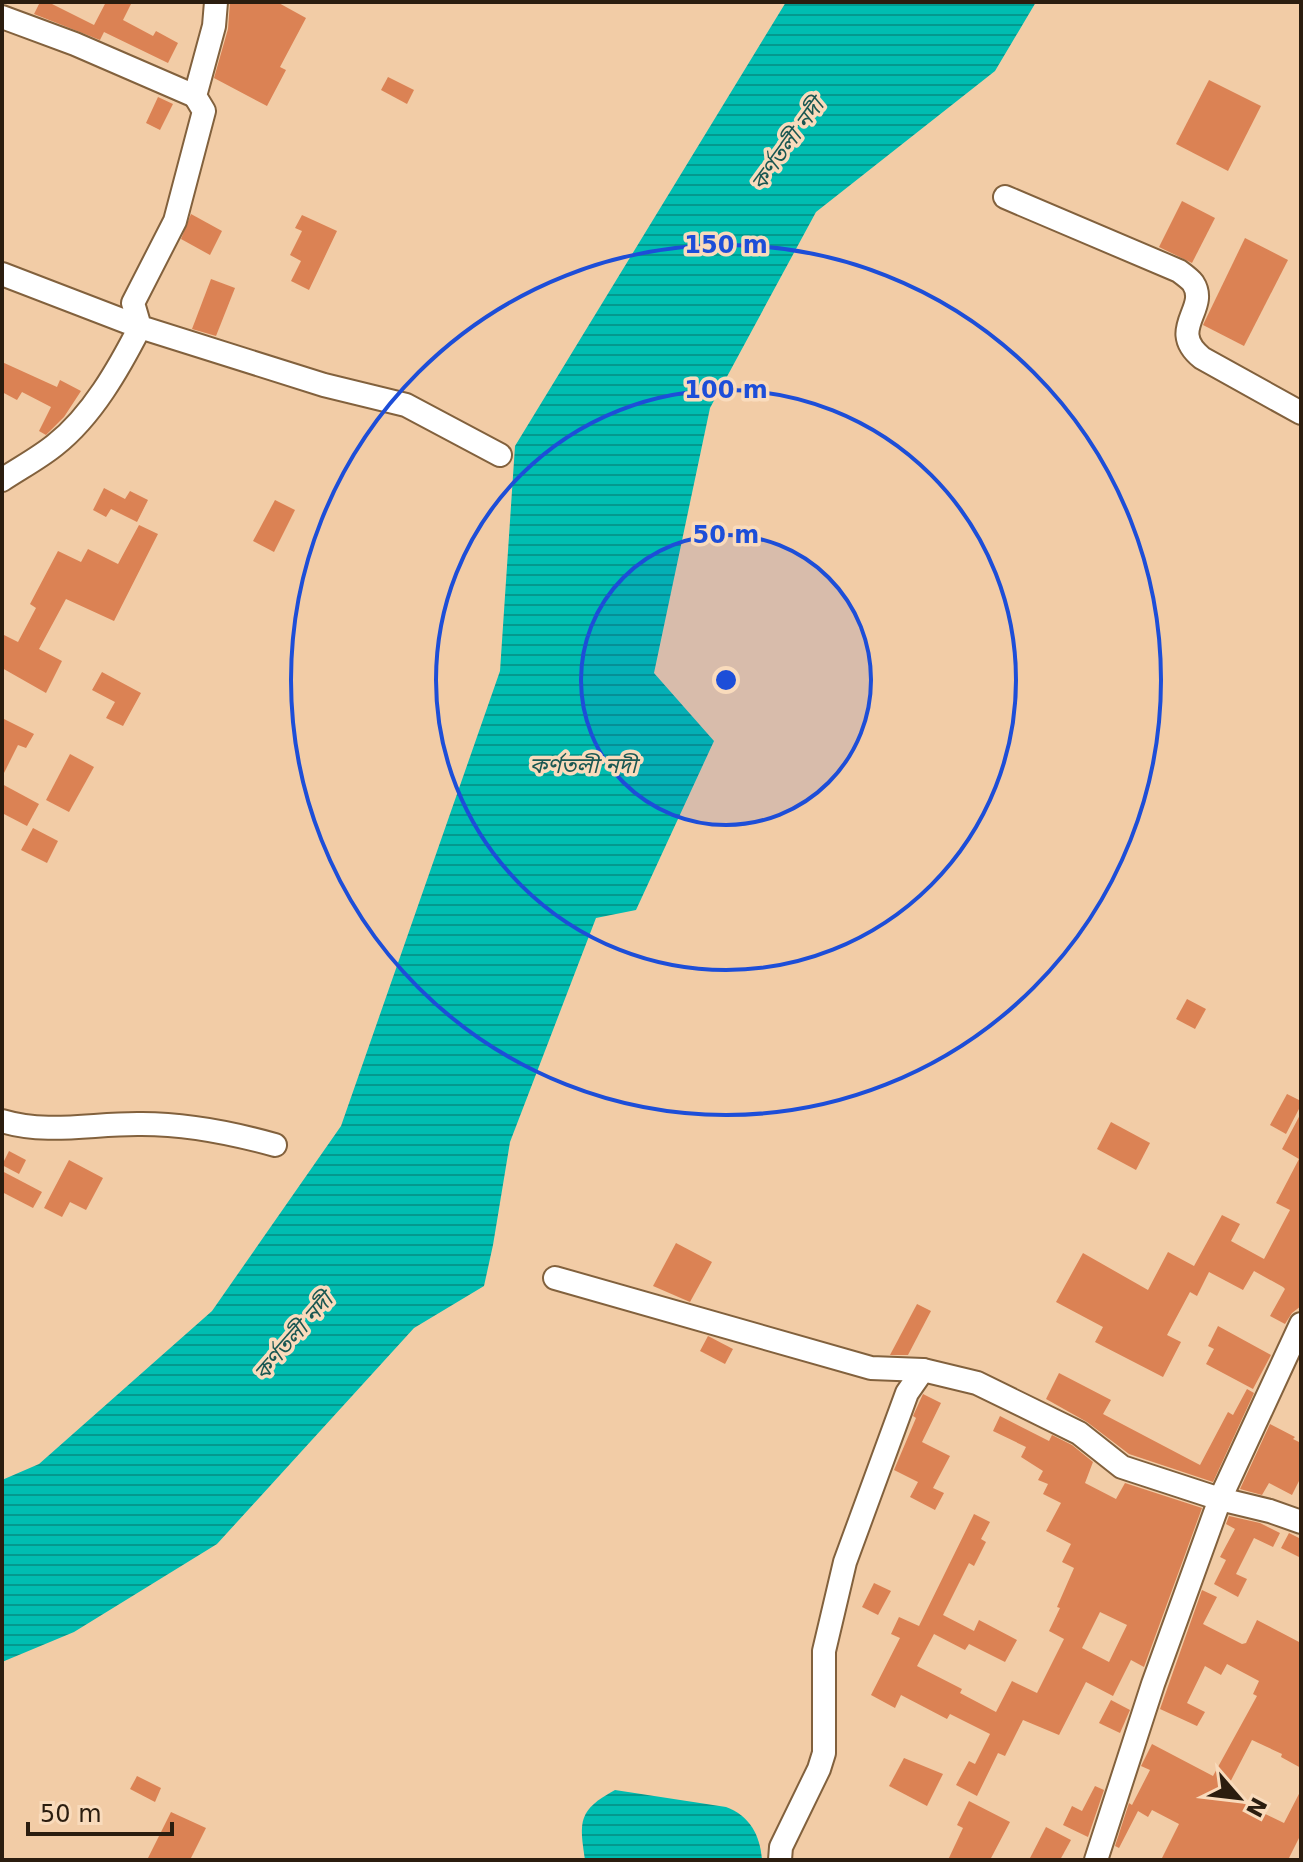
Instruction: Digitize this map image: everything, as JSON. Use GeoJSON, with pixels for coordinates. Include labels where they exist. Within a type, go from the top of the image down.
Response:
{"type":"FeatureCollection","features":[{"type":"Feature","properties":{"kind":"street"},"geometry":{"type":"LineString","coordinates":[[195,96],[214,26],[216,2]]}},
{"type":"Feature","properties":{"kind":"street"},"geometry":{"type":"LineString","coordinates":[[2,17],[75,44],[195,96],[204,111],[175,221],[133,303],[140,327],[127,352],[89,410],[57,444],[2,480]]}},
{"type":"Feature","properties":{"kind":"street"},"geometry":{"type":"LineString","coordinates":[[1005,197],[1179,271],[1194,285],[1197,297],[1186,335],[1190,348],[1202,358],[1301,413]]}},
{"type":"Feature","properties":{"kind":"street"},"geometry":{"type":"LineString","coordinates":[[2,274],[140,327],[324,385],[406,405],[500,455]]}},
{"type":"Feature","properties":{"kind":"street"},"geometry":{"type":"LineString","coordinates":[[2,1121],[28,1128],[50,1129],[142,1124],[228,1132],[275,1145]]}},
{"type":"Feature","properties":{"kind":"street"},"geometry":{"type":"LineString","coordinates":[[555,1278],[871,1368],[923,1370],[977,1383],[1079,1433],[1122,1467],[1301,1522]]}},
{"type":"Feature","properties":{"kind":"street"},"geometry":{"type":"LineString","coordinates":[[1096,1860],[1153,1684],[1220,1499],[1301,1324]]}},
{"type":"Feature","properties":{"kind":"street"},"geometry":{"type":"LineString","coordinates":[[780,1860],[781,1847],[824,1753],[824,1651],[845,1562],[907,1393],[923,1370]]}},
{"type":"Feature","properties":{"kind":"water","name":"কর্ণতলী নদী"},"geometry":{"type":"Polygon","coordinates":[[[786,2],[1036,2],[995,71],[816,212],[710,408],[654,673],[714,741],[636,910],[596,918],[510,1142],[484,1286],[414,1328],[217,1544],[74,1632],[2,1662],[2,1480],[39,1464],[212,1311],[341,1126],[500,671],[515,446],[786,2]]]}},
{"type":"Feature","properties":{"kind":"water"},"geometry":{"type":"Polygon","coordinates":[[[615,1790],[726,1807],[741,1816],[752,1828],[759,1842],[762,1860],[585,1860],[582,1835],[584,1818],[594,1804],[615,1790]]]}},
{"type":"Feature","properties":{"kind":"building"},"geometry":{"type":"Polygon","coordinates":[[[40,2],[48,2],[94,25],[106,2],[132,2],[123,20],[153,36],[156,31],[178,43],[168,63],[104,32],[100,40],[34,14],[40,2]]]}},
{"type":"Feature","properties":{"kind":"building"},"geometry":{"type":"Polygon","coordinates":[[[230,2],[277,2],[306,18],[280,67],[286,70],[267,106],[214,78],[228,29],[230,2]]]}},
{"type":"Feature","properties":{"kind":"building"},"geometry":{"type":"Polygon","coordinates":[[[388,77],[414,90],[407,104],[381,90],[388,77]]]}},
{"type":"Feature","properties":{"kind":"building"},"geometry":{"type":"Polygon","coordinates":[[[1209,80],[1261,106],[1228,171],[1176,144],[1209,80]]]}},
{"type":"Feature","properties":{"kind":"building"},"geometry":{"type":"Polygon","coordinates":[[[158,97],[173,104],[160,130],[146,123],[158,97]]]}},
{"type":"Feature","properties":{"kind":"building"},"geometry":{"type":"Polygon","coordinates":[[[1182,201],[1215,218],[1192,263],[1159,247],[1182,201]]]}},
{"type":"Feature","properties":{"kind":"building"},"geometry":{"type":"Polygon","coordinates":[[[191,214],[222,231],[210,255],[181,239],[191,214]]]}},
{"type":"Feature","properties":{"kind":"building"},"geometry":{"type":"Polygon","coordinates":[[[302,215],[337,231],[309,290],[291,281],[301,261],[290,255],[302,231],[295,228],[302,215]]]}},
{"type":"Feature","properties":{"kind":"building"},"geometry":{"type":"Polygon","coordinates":[[[1245,238],[1288,260],[1244,346],[1203,325],[1245,238]]]}},
{"type":"Feature","properties":{"kind":"building"},"geometry":{"type":"Polygon","coordinates":[[[211,279],[235,288],[216,336],[192,329],[211,279]]]}},
{"type":"Feature","properties":{"kind":"building"},"geometry":{"type":"Polygon","coordinates":[[[2,362],[57,387],[60,380],[81,391],[64,417],[46,435],[39,431],[51,407],[22,392],[17,400],[2,392],[2,362]]]}},
{"type":"Feature","properties":{"kind":"building"},"geometry":{"type":"Polygon","coordinates":[[[104,488],[125,499],[130,491],[148,500],[137,522],[111,509],[106,517],[93,510],[104,488]]]}},
{"type":"Feature","properties":{"kind":"building"},"geometry":{"type":"Polygon","coordinates":[[[275,500],[295,510],[274,552],[253,541],[275,500]]]}},
{"type":"Feature","properties":{"kind":"building"},"geometry":{"type":"Polygon","coordinates":[[[139,525],[158,534],[114,621],[66,599],[39,649],[62,661],[46,693],[2,668],[2,634],[18,642],[36,608],[30,604],[58,551],[81,562],[88,549],[118,564],[139,525]]]}},
{"type":"Feature","properties":{"kind":"building"},"geometry":{"type":"Polygon","coordinates":[[[102,672],[141,693],[123,726],[106,718],[115,702],[92,690],[102,672]]]}},
{"type":"Feature","properties":{"kind":"building"},"geometry":{"type":"Polygon","coordinates":[[[2,718],[34,734],[26,748],[18,745],[2,777],[2,718]]]}},
{"type":"Feature","properties":{"kind":"building"},"geometry":{"type":"Polygon","coordinates":[[[70,754],[94,767],[69,812],[46,800],[70,754]]]}},
{"type":"Feature","properties":{"kind":"building"},"geometry":{"type":"Polygon","coordinates":[[[2,784],[39,804],[27,826],[2,813],[2,784]]]}},
{"type":"Feature","properties":{"kind":"building"},"geometry":{"type":"Polygon","coordinates":[[[33,828],[58,841],[47,863],[21,850],[33,828]]]}},
{"type":"Feature","properties":{"kind":"building"},"geometry":{"type":"Polygon","coordinates":[[[1187,999],[1206,1009],[1195,1029],[1176,1019],[1187,999]]]}},
{"type":"Feature","properties":{"kind":"building"},"geometry":{"type":"Polygon","coordinates":[[[1287,1094],[1301,1101],[1301,1105],[1286,1134],[1270,1125],[1287,1094]]]}},
{"type":"Feature","properties":{"kind":"building"},"geometry":{"type":"Polygon","coordinates":[[[1301,1113],[1301,1306],[1285,1324],[1270,1316],[1285,1289],[1283,1287],[1254,1271],[1243,1290],[1209,1272],[1197,1296],[1190,1292],[1167,1335],[1181,1342],[1163,1377],[1095,1342],[1103,1327],[1056,1302],[1083,1253],[1148,1290],[1168,1252],[1194,1266],[1222,1215],[1240,1224],[1231,1241],[1264,1259],[1290,1210],[1276,1203],[1299,1159],[1282,1149],[1301,1113]]]}},
{"type":"Feature","properties":{"kind":"building"},"geometry":{"type":"Polygon","coordinates":[[[1111,1122],[1150,1143],[1136,1170],[1097,1149],[1111,1122]]]}},
{"type":"Feature","properties":{"kind":"building"},"geometry":{"type":"Polygon","coordinates":[[[9,1151],[26,1160],[19,1174],[2,1165],[9,1151]]]}},
{"type":"Feature","properties":{"kind":"building"},"geometry":{"type":"Polygon","coordinates":[[[69,1160],[103,1178],[86,1210],[70,1202],[62,1217],[44,1208],[69,1160]]]}},
{"type":"Feature","properties":{"kind":"building"},"geometry":{"type":"Polygon","coordinates":[[[2,1171],[42,1192],[33,1208],[2,1192],[2,1171]]]}},
{"type":"Feature","properties":{"kind":"building"},"geometry":{"type":"Polygon","coordinates":[[[676,1243],[712,1262],[690,1302],[653,1286],[676,1243]]]}},
{"type":"Feature","properties":{"kind":"building"},"geometry":{"type":"Polygon","coordinates":[[[917,1304],[931,1311],[908,1355],[890,1355],[917,1304]]]}},
{"type":"Feature","properties":{"kind":"building"},"geometry":{"type":"Polygon","coordinates":[[[1218,1326],[1271,1355],[1253,1389],[1206,1364],[1214,1349],[1208,1346],[1218,1326]]]}},
{"type":"Feature","properties":{"kind":"building"},"geometry":{"type":"Polygon","coordinates":[[[708,1336],[733,1349],[725,1364],[700,1351],[708,1336]]]}},
{"type":"Feature","properties":{"kind":"building"},"geometry":{"type":"Polygon","coordinates":[[[1059,1373],[1111,1400],[1103,1414],[1200,1465],[1228,1412],[1233,1415],[1247,1389],[1254,1393],[1213,1482],[1129,1454],[1087,1422],[1046,1399],[1059,1373]]]}},
{"type":"Feature","properties":{"kind":"building"},"geometry":{"type":"Polygon","coordinates":[[[923,1394],[941,1403],[922,1442],[950,1456],[933,1488],[944,1493],[935,1510],[910,1497],[918,1482],[894,1470],[923,1394]]]}},
{"type":"Feature","properties":{"kind":"building"},"geometry":{"type":"Polygon","coordinates":[[[1000,1416],[1049,1441],[1052,1435],[1072,1445],[1093,1462],[1085,1483],[1116,1499],[1125,1483],[1202,1508],[1144,1667],[1131,1660],[1113,1696],[1086,1682],[1059,1735],[1023,1720],[1005,1756],[998,1753],[977,1796],[956,1785],[969,1761],[975,1764],[990,1734],[950,1714],[947,1719],[901,1695],[895,1708],[871,1695],[900,1638],[891,1634],[899,1617],[919,1626],[974,1514],[990,1522],[981,1539],[986,1542],[974,1566],[969,1563],[943,1615],[974,1631],[979,1620],[1017,1640],[1005,1662],[969,1644],[965,1650],[934,1634],[917,1666],[962,1689],[960,1693],[996,1712],[1012,1681],[1037,1693],[1064,1639],[1049,1631],[1074,1568],[1062,1562],[1071,1544],[1046,1531],[1061,1503],[1043,1494],[1048,1484],[1038,1480],[1043,1471],[1021,1457],[1026,1447],[993,1431],[1000,1416]],[[1100,1612],[1082,1648],[1109,1662],[1127,1625],[1100,1612]]]}},
{"type":"Feature","properties":{"kind":"building"},"geometry":{"type":"Polygon","coordinates":[[[1270,1424],[1301,1443],[1301,1477],[1292,1495],[1269,1483],[1262,1495],[1240,1489],[1270,1424]]]}},
{"type":"Feature","properties":{"kind":"building"},"geometry":{"type":"Polygon","coordinates":[[[1229,1516],[1260,1523],[1280,1533],[1273,1547],[1254,1538],[1236,1574],[1247,1579],[1238,1597],[1214,1584],[1226,1560],[1220,1557],[1235,1529],[1226,1524],[1229,1516]]]}},
{"type":"Feature","properties":{"kind":"building"},"geometry":{"type":"Polygon","coordinates":[[[1289,1533],[1301,1539],[1301,1558],[1281,1548],[1289,1533]]]}},
{"type":"Feature","properties":{"kind":"building"},"geometry":{"type":"Polygon","coordinates":[[[874,1583],[891,1591],[878,1615],[862,1607],[874,1583]]]}},
{"type":"Feature","properties":{"kind":"building"},"geometry":{"type":"Polygon","coordinates":[[[1202,1590],[1217,1597],[1203,1624],[1242,1644],[1246,1643],[1257,1620],[1301,1643],[1301,1768],[1281,1757],[1282,1754],[1252,1740],[1224,1794],[1284,1823],[1301,1790],[1301,1834],[1288,1860],[1161,1860],[1179,1824],[1152,1810],[1148,1817],[1138,1811],[1119,1848],[1115,1846],[1129,1803],[1132,1805],[1150,1770],[1141,1766],[1152,1744],[1213,1776],[1257,1696],[1253,1694],[1259,1681],[1227,1664],[1221,1675],[1205,1666],[1187,1703],[1205,1712],[1197,1726],[1160,1709],[1202,1590]]]}},
{"type":"Feature","properties":{"kind":"building"},"geometry":{"type":"Polygon","coordinates":[[[1111,1700],[1130,1710],[1120,1733],[1099,1723],[1111,1700]]]}},
{"type":"Feature","properties":{"kind":"building"},"geometry":{"type":"Polygon","coordinates":[[[904,1758],[943,1774],[927,1806],[889,1786],[904,1758]]]}},
{"type":"Feature","properties":{"kind":"building"},"geometry":{"type":"Polygon","coordinates":[[[137,1776],[161,1788],[155,1802],[130,1789],[137,1776]]]}},
{"type":"Feature","properties":{"kind":"building"},"geometry":{"type":"Polygon","coordinates":[[[1095,1786],[1104,1790],[1088,1837],[1063,1825],[1072,1806],[1082,1811],[1095,1786]]]}},
{"type":"Feature","properties":{"kind":"building"},"geometry":{"type":"Polygon","coordinates":[[[969,1801],[1010,1822],[990,1860],[948,1860],[963,1828],[957,1825],[969,1801]]]}},
{"type":"Feature","properties":{"kind":"building"},"geometry":{"type":"Polygon","coordinates":[[[171,1812],[206,1828],[190,1860],[147,1860],[171,1812]]]}},
{"type":"Feature","properties":{"kind":"building"},"geometry":{"type":"Polygon","coordinates":[[[1046,1827],[1071,1840],[1060,1860],[1029,1860],[1046,1827]]]}}]}
